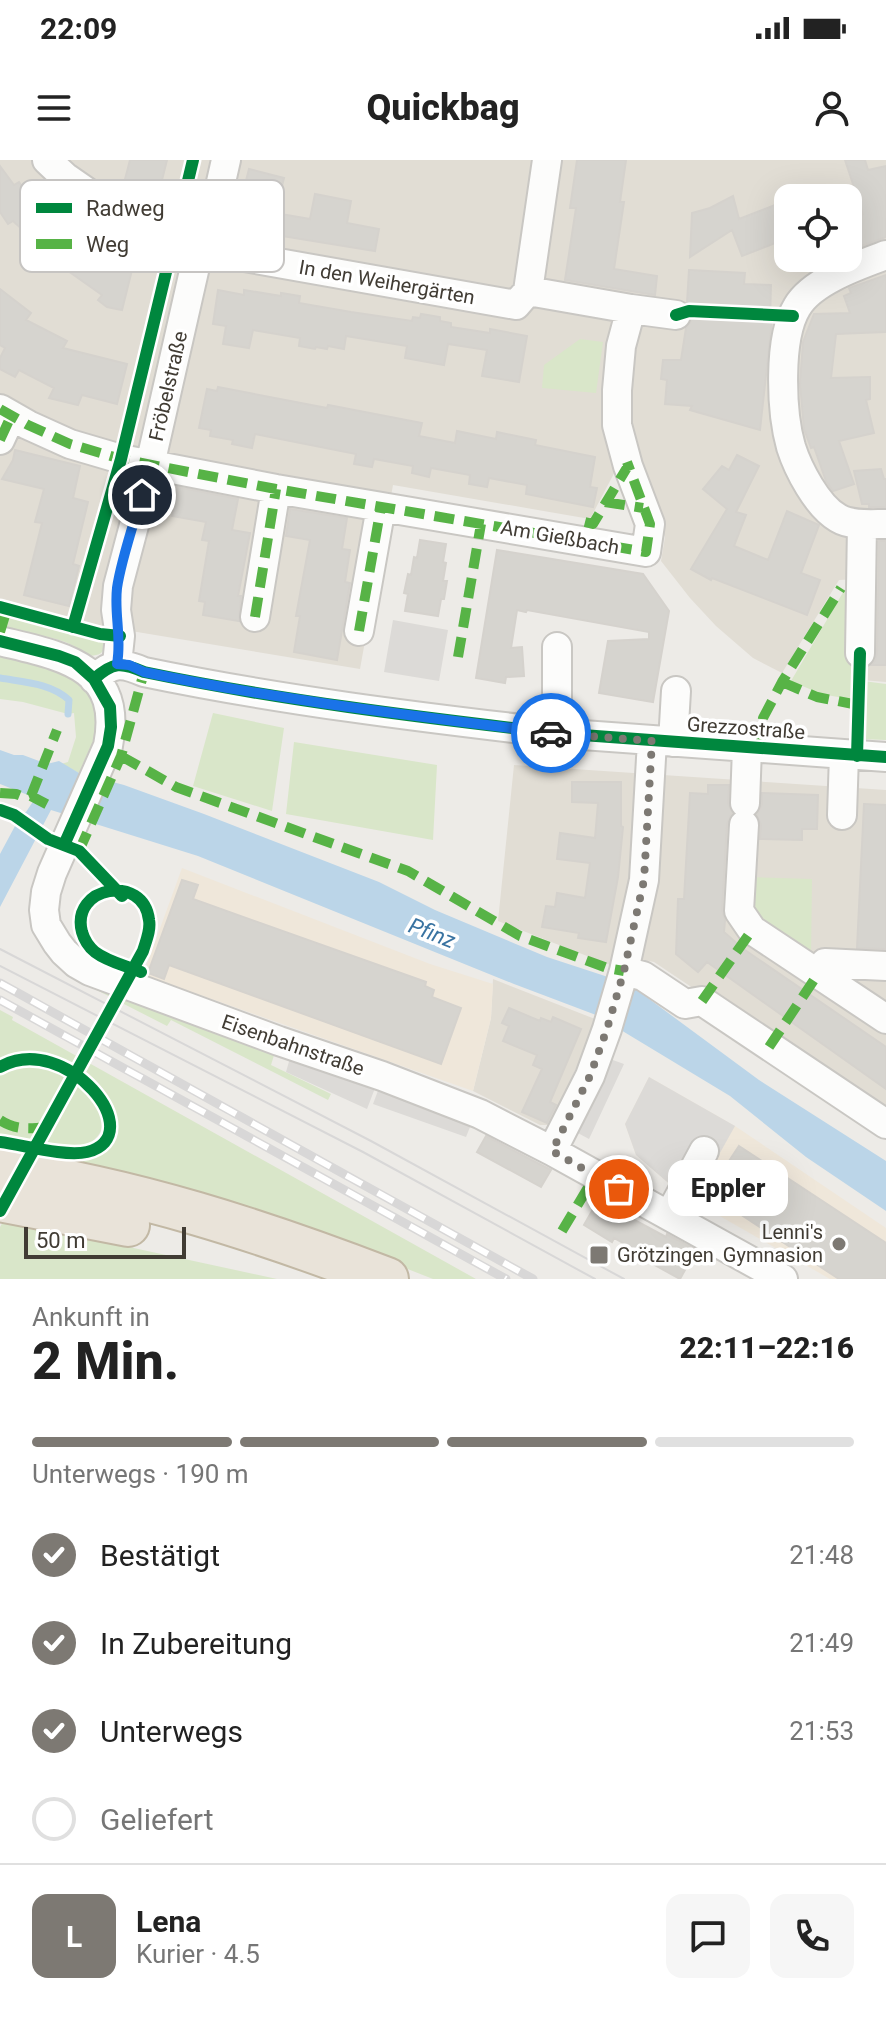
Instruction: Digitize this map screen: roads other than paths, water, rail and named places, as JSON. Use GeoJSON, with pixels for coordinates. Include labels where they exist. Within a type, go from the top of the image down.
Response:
{"type":"FeatureCollection","features":[{"type":"Feature","properties":{"kind":"highway"},"geometry":{"type":"LineString","coordinates":[[2,1177],[78,1214],[182,1237],[327,1279]]}},
{"type":"Feature","properties":{"kind":"highway"},"geometry":{"type":"LineString","coordinates":[[2,1177],[101,1189],[188,1211],[297,1245],[387,1279]]}},
{"type":"Feature","properties":{"kind":"street","name":"In den Weihergärten"},"geometry":{"type":"LineString","coordinates":[[47,160],[69,180]]}},
{"type":"Feature","properties":{"kind":"street"},"geometry":{"type":"LineString","coordinates":[[221,180],[226,160]]}},
{"type":"Feature","properties":{"kind":"street"},"geometry":{"type":"LineString","coordinates":[[522,298],[547,160]]}},
{"type":"Feature","properties":{"kind":"street"},"geometry":{"type":"LineString","coordinates":[[860,653],[851,578],[867,524],[839,519],[819,501],[791,448],[785,417],[783,378],[786,341],[798,304],[821,284],[853,267],[886,255]]}},
{"type":"Feature","properties":{"kind":"street","name":"In den Weihergärten"},"geometry":{"type":"LineString","coordinates":[[284,262],[522,298],[676,315]]}},
{"type":"Feature","properties":{"kind":"street","name":"Fröbelstraße"},"geometry":{"type":"LineString","coordinates":[[106,672],[120,636],[116,610],[118,586],[199,272]]}},
{"type":"Feature","properties":{"kind":"street","name":"Am Gießbach"},"geometry":{"type":"LineString","coordinates":[[4,422],[70,444],[150,465],[646,552],[650,524],[617,425],[621,346],[631,309]]}},
{"type":"Feature","properties":{"kind":"street"},"geometry":{"type":"LineString","coordinates":[[255,617],[276,489]]}},
{"type":"Feature","properties":{"kind":"street"},"geometry":{"type":"LineString","coordinates":[[359,631],[381,507]]}},
{"type":"Feature","properties":{"kind":"street","name":"Grezzostraße"},"geometry":{"type":"LineString","coordinates":[[0,641],[106,672],[129,665],[144,672],[245,691],[448,720],[555,733],[886,757]]}},
{"type":"Feature","properties":{"kind":"street"},"geometry":{"type":"LineString","coordinates":[[555,733],[557,647]]}},
{"type":"Feature","properties":{"kind":"street","name":"Eisenbahnstraße"},"geometry":{"type":"LineString","coordinates":[[106,672],[111,727],[108,746],[52,873],[44,910],[51,934],[76,963],[135,989],[467,1109],[552,1151],[783,1279]]}},
{"type":"Feature","properties":{"kind":"street"},"geometry":{"type":"LineString","coordinates":[[552,1151],[590,1076],[623,976],[644,880],[663,742],[676,691]]}},
{"type":"Feature","properties":{"kind":"street"},"geometry":{"type":"LineString","coordinates":[[747,748],[739,911],[752,930],[886,1019]]}},
{"type":"Feature","properties":{"kind":"street"},"geometry":{"type":"LineString","coordinates":[[842,815],[844,755]]}},
{"type":"Feature","properties":{"kind":"street"},"geometry":{"type":"LineString","coordinates":[[818,974],[825,963],[886,966]]}},
{"type":"Feature","properties":{"kind":"street"},"geometry":{"type":"LineString","coordinates":[[623,976],[643,976],[685,1004],[702,1001],[886,1124]]}},
{"type":"Feature","properties":{"kind":"street"},"geometry":{"type":"LineString","coordinates":[[669,1216],[704,1151]]}},
{"type":"Feature","properties":{"kind":"water","name":"Pfinz"},"geometry":{"type":"Polygon","coordinates":[[[0,750],[47,764],[59,761],[79,773],[124,785],[204,814],[379,882],[435,910],[547,957],[637,990],[759,1080],[886,1161],[886,1211],[806,1157],[730,1096],[596,1015],[198,856],[51,810],[0,907],[0,854],[22,813],[34,800],[41,804],[43,801],[0,784],[0,750]]]}},
{"type":"Feature","properties":{"kind":"waterway"},"geometry":{"type":"LineString","coordinates":[[0,678],[36,684],[62,694],[69,700],[68,714]]}},
{"type":"Feature","properties":{"kind":"tram line"},"geometry":{"type":"LineString","coordinates":[[0,949],[371,1141],[624,1279]]}},
{"type":"Feature","properties":{"kind":"tram line"},"geometry":{"type":"LineString","coordinates":[[0,966],[363,1152],[595,1279]]}},
{"type":"Feature","properties":{"kind":"railway"},"geometry":{"type":"LineString","coordinates":[[0,983],[533,1279]]}},
{"type":"Feature","properties":{"kind":"railway"},"geometry":{"type":"LineString","coordinates":[[0,1000],[506,1279]]}},
{"type":"Feature","properties":{"kind":"place","name":"Eppler"},"geometry":{"type":"Point","coordinates":[619,1189]}},
{"type":"Feature","properties":{"kind":"place","name":"Lenni's Gymnasion"},"geometry":{"type":"Point","coordinates":[839,1244]}},
{"type":"Feature","properties":{"kind":"place","name":"Grötzingen"},"geometry":{"type":"Point","coordinates":[599,1255]}}]}
